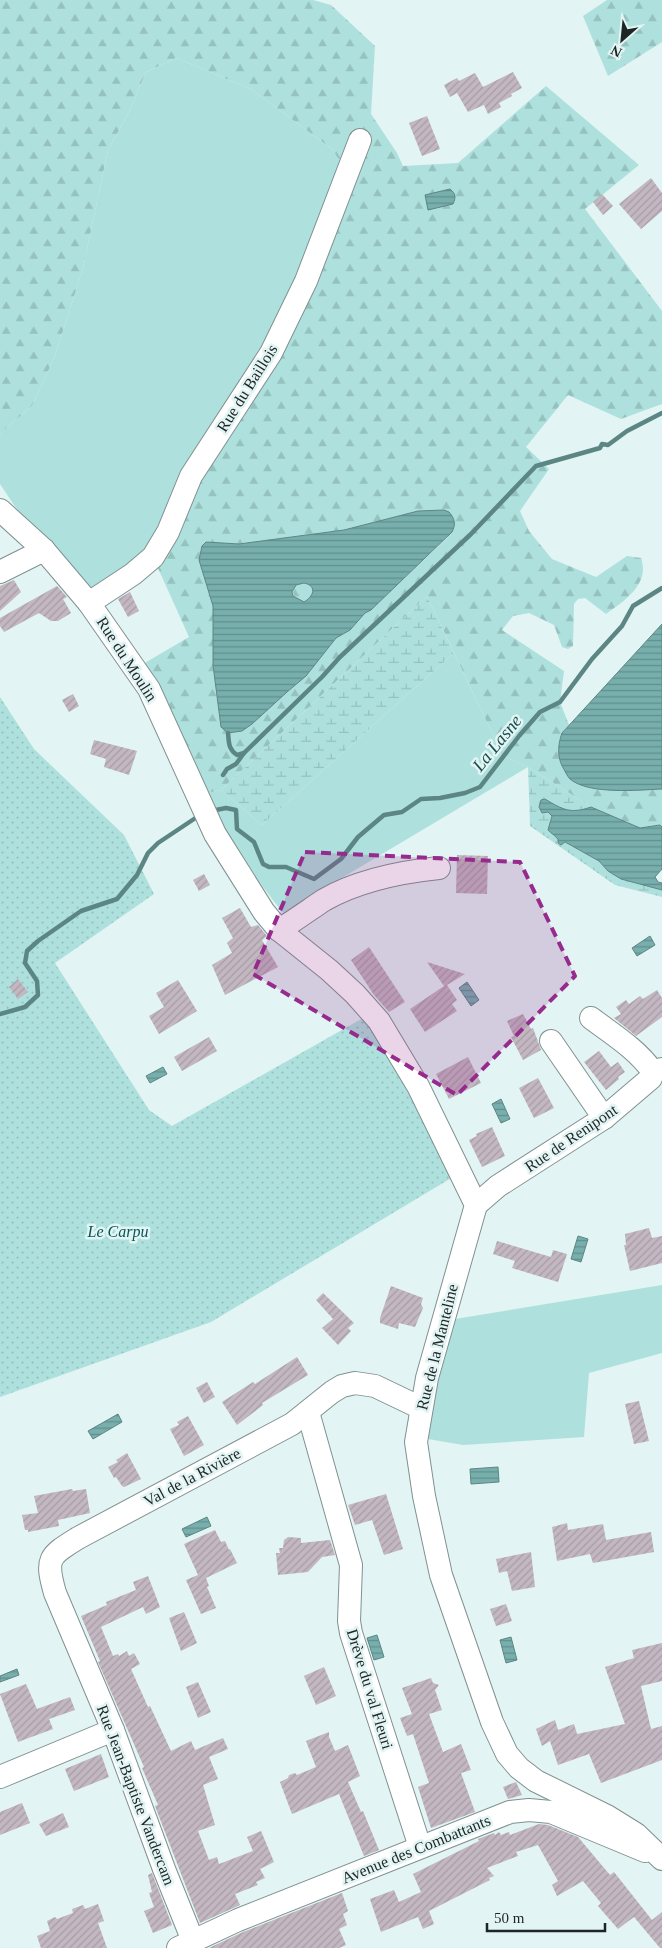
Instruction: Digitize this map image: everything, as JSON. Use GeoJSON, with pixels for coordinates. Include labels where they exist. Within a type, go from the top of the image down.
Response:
{"type":"FeatureCollection","features":[{"type":"Feature","properties":{"kind":"street","name":"Rue du Baillois"},"geometry":{"type":"LineString","coordinates":[[89,603],[133,574],[153,556],[168,532],[191,476],[276,344],[306,281],[360,140]]}},
{"type":"Feature","properties":{"kind":"street","name":"Rue du Moulin"},"geometry":{"type":"LineString","coordinates":[[0,510],[44,550],[89,603],[149,689],[215,834],[260,908],[279,930]]}},
{"type":"Feature","properties":{"kind":"street"},"geometry":{"type":"LineString","coordinates":[[0,572],[44,550]]}},
{"type":"Feature","properties":{"kind":"street"},"geometry":{"type":"LineString","coordinates":[[439,868],[402,872],[364,883],[325,900],[279,930],[329,970],[355,994],[379,1021],[418,1086],[476,1205]]}},
{"type":"Feature","properties":{"kind":"street"},"geometry":{"type":"LineString","coordinates":[[590,1018],[626,1044],[647,1064],[658,1070]]}},
{"type":"Feature","properties":{"kind":"street"},"geometry":{"type":"LineString","coordinates":[[551,1040],[604,1118]]}},
{"type":"Feature","properties":{"kind":"street","name":"Rue de Renipont"},"geometry":{"type":"LineString","coordinates":[[476,1205],[498,1186],[604,1118],[635,1093],[658,1070]]}},
{"type":"Feature","properties":{"kind":"street","name":"Rue de la Manteline"},"geometry":{"type":"LineString","coordinates":[[476,1205],[441,1326],[421,1408],[416,1442],[424,1496],[441,1575],[492,1722],[507,1754],[519,1768],[536,1781],[607,1816],[636,1834],[660,1855]]}},
{"type":"Feature","properties":{"kind":"street","name":"Val de la Rivière"},"geometry":{"type":"LineString","coordinates":[[78,1649],[55,1593],[49,1571],[54,1555],[78,1538],[264,1440],[292,1424],[332,1392],[355,1383],[374,1386],[421,1408]]}},
{"type":"Feature","properties":{"kind":"street","name":"Drève du val Fleuri"},"geometry":{"type":"LineString","coordinates":[[308,1412],[351,1565],[349,1620],[351,1633],[420,1847]]}},
{"type":"Feature","properties":{"kind":"street","name":"Rue Jean-Baptiste Vandercam"},"geometry":{"type":"LineString","coordinates":[[78,1649],[113,1730],[164,1868],[186,1944]]}},
{"type":"Feature","properties":{"kind":"street"},"geometry":{"type":"LineString","coordinates":[[0,1777],[113,1730]]}},
{"type":"Feature","properties":{"kind":"street","name":"Avenue des Combattants"},"geometry":{"type":"LineString","coordinates":[[186,1944],[238,1920],[510,1812],[529,1810],[552,1812],[660,1855]]}},
{"type":"Feature","properties":{"kind":"highlighted area"},"geometry":{"type":"Polygon","coordinates":[[[305,852],[520,862],[575,976],[457,1095],[253,974],[305,852]]]}},
{"type":"Feature","properties":{"kind":"green space"},"geometry":{"type":"Polygon","coordinates":[[[0,0],[313,0],[331,5],[375,46],[371,114],[397,153],[403,166],[458,163],[546,86],[639,165],[585,209],[662,311],[662,404],[621,419],[568,395],[526,447],[549,469],[520,511],[529,531],[552,559],[596,577],[627,556],[641,558],[643,569],[642,576],[635,589],[624,601],[606,614],[585,598],[578,599],[574,604],[573,646],[568,649],[562,647],[554,625],[529,613],[513,616],[502,630],[564,671],[560,702],[569,725],[561,735],[558,747],[563,770],[585,786],[617,790],[662,789],[662,827],[660,825],[640,828],[591,807],[528,767],[503,756],[427,596],[221,790],[207,793],[143,664],[189,637],[153,557],[271,353],[348,174],[332,149],[251,89],[176,58],[146,72],[130,110],[108,150],[83,268],[55,356],[32,406],[5,429],[0,436],[0,0]],[[444,510],[418,511],[344,530],[239,544],[206,543],[202,546],[199,560],[213,606],[213,665],[221,727],[287,692],[306,676],[336,638],[350,630],[365,612],[371,610],[448,537],[449,512],[444,510]]]}},
{"type":"Feature","properties":{"kind":"green space"},"geometry":{"type":"Polygon","coordinates":[[[607,0],[662,0],[662,42],[608,76],[583,16],[607,0]]]}},
{"type":"Feature","properties":{"kind":"green space"},"geometry":{"type":"Polygon","coordinates":[[[176,58],[251,89],[332,149],[348,174],[306,281],[153,557],[92,588],[20,514],[0,484],[0,436],[5,429],[32,406],[55,356],[83,268],[108,150],[130,110],[146,72],[176,58]]]}},
{"type":"Feature","properties":{"kind":"green space"},"geometry":{"type":"Polygon","coordinates":[[[303,582],[310,585],[313,592],[310,599],[303,602],[296,599],[293,592],[296,585],[303,582]]]}},
{"type":"Feature","properties":{"kind":"green space"},"geometry":{"type":"Polygon","coordinates":[[[427,596],[454,653],[262,825],[221,790],[427,596]]]}},
{"type":"Feature","properties":{"kind":"green space"},"geometry":{"type":"Polygon","coordinates":[[[454,653],[503,756],[528,767],[283,913],[256,878],[231,840],[207,793],[221,790],[262,825],[454,653]]]}},
{"type":"Feature","properties":{"kind":"green space","name":"Le Carpu"},"geometry":{"type":"Polygon","coordinates":[[[0,697],[34,749],[124,835],[154,894],[55,963],[149,1110],[172,1126],[363,1018],[398,1067],[453,1177],[211,1322],[0,1397],[0,697]]]}},
{"type":"Feature","properties":{"kind":"green space"},"geometry":{"type":"Polygon","coordinates":[[[528,767],[591,807],[567,810],[545,799],[548,812],[552,816],[550,821],[553,836],[599,861],[608,871],[621,879],[662,890],[662,897],[615,885],[530,826],[528,767]]]}},
{"type":"Feature","properties":{"kind":"green space"},"geometry":{"type":"Polygon","coordinates":[[[662,1285],[662,1353],[589,1373],[584,1437],[463,1445],[428,1439],[433,1386],[449,1320],[662,1285]]]}},
{"type":"Feature","properties":{"kind":"shaded area"},"geometry":{"type":"Polygon","coordinates":[[[450,189],[455,196],[453,204],[428,210],[425,195],[450,189]]]}},
{"type":"Feature","properties":{"kind":"shaded area"},"geometry":{"type":"Polygon","coordinates":[[[444,510],[449,512],[454,522],[452,532],[371,610],[365,613],[350,630],[336,638],[306,676],[252,724],[242,731],[228,733],[221,727],[213,665],[213,606],[199,560],[202,546],[206,542],[239,544],[344,530],[418,511],[444,510]],[[308,584],[296,585],[292,592],[293,596],[304,602],[307,600],[313,592],[313,589],[308,584]]]}},
{"type":"Feature","properties":{"kind":"shaded area"},"geometry":{"type":"Polygon","coordinates":[[[662,624],[662,789],[614,790],[578,784],[569,778],[560,762],[559,750],[562,733],[662,624]]]}},
{"type":"Feature","properties":{"kind":"shaded area"},"geometry":{"type":"Polygon","coordinates":[[[545,799],[567,810],[591,807],[640,828],[660,825],[662,827],[662,869],[655,877],[658,882],[662,883],[662,890],[621,879],[608,871],[599,861],[565,842],[561,845],[558,843],[558,839],[548,830],[552,816],[548,812],[542,813],[539,807],[541,800],[545,799]]]}},
{"type":"Feature","properties":{"kind":"shaded area"},"geometry":{"type":"Polygon","coordinates":[[[650,936],[655,945],[637,956],[632,948],[650,936]]]}},
{"type":"Feature","properties":{"kind":"shaded area"},"geometry":{"type":"Polygon","coordinates":[[[467,982],[479,1000],[471,1006],[459,988],[467,982]]]}},
{"type":"Feature","properties":{"kind":"shaded area"},"geometry":{"type":"Polygon","coordinates":[[[163,1067],[167,1074],[150,1083],[146,1076],[163,1067]]]}},
{"type":"Feature","properties":{"kind":"shaded area"},"geometry":{"type":"Polygon","coordinates":[[[501,1099],[510,1119],[501,1123],[492,1104],[501,1099]]]}},
{"type":"Feature","properties":{"kind":"shaded area"},"geometry":{"type":"Polygon","coordinates":[[[578,1236],[588,1239],[581,1262],[571,1259],[578,1236]]]}},
{"type":"Feature","properties":{"kind":"shaded area"},"geometry":{"type":"Polygon","coordinates":[[[118,1414],[122,1422],[93,1439],[88,1431],[118,1414]]]}},
{"type":"Feature","properties":{"kind":"shaded area"},"geometry":{"type":"Polygon","coordinates":[[[498,1467],[499,1482],[471,1484],[470,1469],[498,1467]]]}},
{"type":"Feature","properties":{"kind":"shaded area"},"geometry":{"type":"Polygon","coordinates":[[[207,1517],[211,1526],[186,1537],[182,1529],[207,1517]]]}},
{"type":"Feature","properties":{"kind":"shaded area"},"geometry":{"type":"Polygon","coordinates":[[[377,1635],[384,1657],[374,1660],[367,1638],[377,1635]]]}},
{"type":"Feature","properties":{"kind":"shaded area"},"geometry":{"type":"Polygon","coordinates":[[[511,1637],[517,1660],[506,1663],[500,1640],[511,1637]]]}},
{"type":"Feature","properties":{"kind":"shaded area"},"geometry":{"type":"Polygon","coordinates":[[[17,1669],[19,1675],[0,1682],[0,1676],[17,1669]]]}},
{"type":"Feature","properties":{"kind":"building"},"geometry":{"type":"Polygon","coordinates":[[[513,72],[522,88],[499,103],[501,107],[488,114],[484,105],[468,112],[457,93],[450,97],[444,85],[457,78],[459,81],[475,73],[483,87],[513,72]]]}},
{"type":"Feature","properties":{"kind":"building"},"geometry":{"type":"Polygon","coordinates":[[[427,116],[440,149],[422,156],[409,123],[427,116]]]}},
{"type":"Feature","properties":{"kind":"building"},"geometry":{"type":"Polygon","coordinates":[[[651,178],[662,193],[662,211],[641,229],[619,204],[651,178]]]}},
{"type":"Feature","properties":{"kind":"building"},"geometry":{"type":"Polygon","coordinates":[[[602,194],[613,206],[603,215],[593,202],[602,194]]]}},
{"type":"Feature","properties":{"kind":"building"},"geometry":{"type":"Polygon","coordinates":[[[14,580],[21,592],[0,611],[0,586],[14,580]]]}},
{"type":"Feature","properties":{"kind":"building"},"geometry":{"type":"Polygon","coordinates":[[[57,586],[67,597],[63,599],[71,613],[58,621],[51,621],[39,613],[4,632],[0,626],[0,618],[57,586]]]}},
{"type":"Feature","properties":{"kind":"building"},"geometry":{"type":"Polygon","coordinates":[[[130,592],[139,611],[128,617],[118,599],[130,592]]]}},
{"type":"Feature","properties":{"kind":"building"},"geometry":{"type":"Polygon","coordinates":[[[73,694],[79,706],[69,712],[62,700],[73,694]]]}},
{"type":"Feature","properties":{"kind":"building"},"geometry":{"type":"Polygon","coordinates":[[[94,740],[137,751],[129,775],[104,767],[106,759],[90,754],[94,740]]]}},
{"type":"Feature","properties":{"kind":"building"},"geometry":{"type":"Polygon","coordinates":[[[457,855],[488,856],[487,894],[456,893],[457,855]]]}},
{"type":"Feature","properties":{"kind":"building"},"geometry":{"type":"Polygon","coordinates":[[[204,874],[210,885],[199,891],[193,880],[204,874]]]}},
{"type":"Feature","properties":{"kind":"building"},"geometry":{"type":"Polygon","coordinates":[[[240,908],[251,927],[258,925],[267,936],[262,940],[278,967],[225,995],[212,965],[232,953],[227,943],[233,938],[222,918],[240,908]]]}},
{"type":"Feature","properties":{"kind":"building"},"geometry":{"type":"Polygon","coordinates":[[[369,947],[405,1002],[389,1012],[374,995],[351,960],[369,947]]]}},
{"type":"Feature","properties":{"kind":"building"},"geometry":{"type":"Polygon","coordinates":[[[427,962],[465,974],[447,985],[457,1000],[452,1004],[457,1011],[425,1032],[410,1009],[444,986],[427,962]]]}},
{"type":"Feature","properties":{"kind":"building"},"geometry":{"type":"Polygon","coordinates":[[[18,979],[28,992],[18,999],[9,987],[18,979]]]}},
{"type":"Feature","properties":{"kind":"building"},"geometry":{"type":"Polygon","coordinates":[[[178,980],[197,1011],[159,1034],[149,1016],[164,1007],[156,993],[178,980]]]}},
{"type":"Feature","properties":{"kind":"building"},"geometry":{"type":"Polygon","coordinates":[[[657,990],[662,998],[662,1017],[636,1036],[614,1018],[621,1014],[616,1007],[626,1000],[629,1004],[640,996],[643,999],[657,990]]]}},
{"type":"Feature","properties":{"kind":"building"},"geometry":{"type":"Polygon","coordinates":[[[523,1014],[531,1029],[533,1028],[541,1050],[523,1060],[511,1037],[514,1036],[507,1021],[523,1014]]]}},
{"type":"Feature","properties":{"kind":"building"},"geometry":{"type":"Polygon","coordinates":[[[209,1037],[217,1051],[182,1071],[174,1057],[209,1037]]]}},
{"type":"Feature","properties":{"kind":"building"},"geometry":{"type":"Polygon","coordinates":[[[599,1051],[611,1067],[618,1062],[625,1072],[606,1090],[584,1062],[599,1051]]]}},
{"type":"Feature","properties":{"kind":"building"},"geometry":{"type":"Polygon","coordinates":[[[468,1057],[481,1083],[449,1099],[436,1074],[468,1057]]]}},
{"type":"Feature","properties":{"kind":"building"},"geometry":{"type":"Polygon","coordinates":[[[538,1078],[554,1108],[534,1118],[519,1088],[538,1078]]]}},
{"type":"Feature","properties":{"kind":"building"},"geometry":{"type":"Polygon","coordinates":[[[492,1127],[505,1156],[482,1167],[469,1140],[477,1136],[476,1134],[492,1127]]]}},
{"type":"Feature","properties":{"kind":"building"},"geometry":{"type":"Polygon","coordinates":[[[649,1228],[652,1238],[662,1236],[662,1263],[630,1271],[624,1245],[626,1245],[625,1234],[649,1228]]]}},
{"type":"Feature","properties":{"kind":"building"},"geometry":{"type":"Polygon","coordinates":[[[497,1241],[551,1257],[553,1250],[567,1254],[558,1282],[512,1268],[515,1261],[493,1254],[497,1241]]]}},
{"type":"Feature","properties":{"kind":"building"},"geometry":{"type":"Polygon","coordinates":[[[391,1286],[423,1298],[421,1304],[423,1308],[415,1327],[399,1323],[398,1329],[380,1323],[391,1286]]]}},
{"type":"Feature","properties":{"kind":"building"},"geometry":{"type":"Polygon","coordinates":[[[323,1293],[354,1323],[348,1328],[351,1331],[338,1345],[322,1328],[333,1319],[316,1300],[323,1293]]]}},
{"type":"Feature","properties":{"kind":"building"},"geometry":{"type":"Polygon","coordinates":[[[297,1357],[308,1375],[262,1403],[263,1405],[237,1425],[222,1402],[253,1382],[255,1384],[297,1357]]]}},
{"type":"Feature","properties":{"kind":"building"},"geometry":{"type":"Polygon","coordinates":[[[207,1382],[215,1397],[204,1403],[196,1388],[207,1382]]]}},
{"type":"Feature","properties":{"kind":"building"},"geometry":{"type":"Polygon","coordinates":[[[639,1401],[649,1441],[634,1444],[625,1404],[639,1401]]]}},
{"type":"Feature","properties":{"kind":"building"},"geometry":{"type":"Polygon","coordinates":[[[188,1416],[204,1445],[184,1456],[170,1429],[179,1425],[177,1422],[188,1416]]]}},
{"type":"Feature","properties":{"kind":"building"},"geometry":{"type":"Polygon","coordinates":[[[127,1453],[141,1479],[124,1487],[116,1477],[114,1478],[108,1467],[118,1462],[116,1460],[127,1453]]]}},
{"type":"Feature","properties":{"kind":"building"},"geometry":{"type":"Polygon","coordinates":[[[72,1489],[73,1491],[86,1489],[90,1513],[58,1520],[59,1526],[28,1532],[28,1530],[25,1530],[22,1515],[38,1513],[34,1496],[72,1489]]]}},
{"type":"Feature","properties":{"kind":"building"},"geometry":{"type":"Polygon","coordinates":[[[386,1494],[403,1549],[384,1555],[372,1520],[355,1525],[348,1505],[386,1494]]]}},
{"type":"Feature","properties":{"kind":"building"},"geometry":{"type":"Polygon","coordinates":[[[567,1523],[568,1530],[603,1524],[606,1540],[651,1532],[654,1552],[593,1563],[590,1554],[557,1561],[552,1527],[567,1523]]]}},
{"type":"Feature","properties":{"kind":"building"},"geometry":{"type":"Polygon","coordinates":[[[215,1530],[221,1542],[225,1541],[237,1563],[206,1578],[209,1586],[207,1587],[216,1608],[201,1614],[186,1580],[198,1575],[184,1544],[215,1530]]]}},
{"type":"Feature","properties":{"kind":"building"},"geometry":{"type":"Polygon","coordinates":[[[288,1537],[301,1538],[301,1543],[330,1540],[335,1555],[322,1557],[308,1572],[278,1575],[276,1553],[280,1553],[279,1548],[283,1548],[284,1540],[288,1537]]]}},
{"type":"Feature","properties":{"kind":"building"},"geometry":{"type":"Polygon","coordinates":[[[531,1552],[535,1587],[512,1591],[507,1571],[499,1573],[496,1559],[531,1552]]]}},
{"type":"Feature","properties":{"kind":"building"},"geometry":{"type":"Polygon","coordinates":[[[148,1576],[160,1607],[146,1614],[143,1607],[101,1627],[113,1656],[118,1654],[119,1656],[127,1651],[129,1656],[134,1653],[140,1664],[131,1669],[171,1751],[191,1741],[195,1750],[223,1738],[228,1749],[209,1757],[218,1779],[203,1785],[215,1825],[198,1831],[209,1860],[217,1857],[219,1864],[253,1851],[247,1837],[261,1831],[274,1862],[260,1869],[265,1878],[256,1882],[258,1885],[235,1894],[240,1905],[200,1923],[155,1806],[158,1805],[142,1768],[144,1767],[98,1662],[100,1661],[81,1616],[107,1605],[106,1602],[136,1590],[133,1582],[148,1576]]]}},
{"type":"Feature","properties":{"kind":"building"},"geometry":{"type":"Polygon","coordinates":[[[506,1604],[512,1621],[496,1626],[490,1609],[506,1604]]]}},
{"type":"Feature","properties":{"kind":"building"},"geometry":{"type":"Polygon","coordinates":[[[184,1612],[197,1643],[181,1651],[169,1618],[184,1612]]]}},
{"type":"Feature","properties":{"kind":"building"},"geometry":{"type":"Polygon","coordinates":[[[662,1643],[662,1681],[641,1686],[651,1729],[662,1726],[662,1760],[601,1783],[589,1754],[558,1765],[550,1741],[542,1746],[536,1729],[555,1720],[558,1730],[574,1724],[577,1734],[625,1724],[605,1667],[634,1658],[632,1650],[662,1643]]]}},
{"type":"Feature","properties":{"kind":"building"},"geometry":{"type":"Polygon","coordinates":[[[324,1667],[336,1696],[316,1705],[304,1676],[324,1667]]]}},
{"type":"Feature","properties":{"kind":"building"},"geometry":{"type":"Polygon","coordinates":[[[431,1678],[433,1683],[439,1685],[435,1690],[442,1710],[429,1714],[443,1752],[461,1744],[471,1770],[461,1773],[475,1812],[431,1828],[418,1787],[429,1783],[413,1734],[407,1736],[400,1718],[412,1714],[402,1688],[431,1678]]]}},
{"type":"Feature","properties":{"kind":"building"},"geometry":{"type":"Polygon","coordinates":[[[198,1682],[211,1712],[198,1718],[186,1687],[198,1682]]]}},
{"type":"Feature","properties":{"kind":"building"},"geometry":{"type":"Polygon","coordinates":[[[26,1684],[37,1709],[70,1697],[75,1710],[49,1719],[53,1729],[18,1742],[0,1694],[26,1684]]]}},
{"type":"Feature","properties":{"kind":"building"},"geometry":{"type":"Polygon","coordinates":[[[329,1732],[329,1737],[335,1751],[348,1745],[360,1776],[348,1782],[361,1812],[363,1811],[379,1850],[364,1856],[339,1794],[292,1814],[280,1782],[288,1778],[289,1775],[295,1773],[297,1775],[316,1767],[306,1741],[329,1732]]]}},
{"type":"Feature","properties":{"kind":"building"},"geometry":{"type":"Polygon","coordinates":[[[101,1754],[109,1777],[74,1791],[65,1769],[101,1754]]]}},
{"type":"Feature","properties":{"kind":"building"},"geometry":{"type":"Polygon","coordinates":[[[516,1782],[522,1795],[508,1799],[503,1787],[516,1782]]]}},
{"type":"Feature","properties":{"kind":"building"},"geometry":{"type":"Polygon","coordinates":[[[22,1803],[30,1823],[0,1835],[0,1812],[22,1803]]]}},
{"type":"Feature","properties":{"kind":"building"},"geometry":{"type":"Polygon","coordinates":[[[63,1813],[69,1827],[46,1836],[39,1824],[63,1813]]]}},
{"type":"Feature","properties":{"kind":"building"},"geometry":{"type":"Polygon","coordinates":[[[539,1824],[548,1825],[578,1837],[610,1875],[614,1872],[652,1920],[662,1912],[662,1948],[634,1917],[618,1929],[598,1906],[601,1903],[583,1881],[557,1896],[552,1885],[558,1881],[538,1845],[516,1852],[518,1856],[487,1868],[494,1876],[489,1878],[490,1880],[429,1911],[434,1924],[423,1929],[418,1917],[381,1932],[370,1899],[394,1890],[399,1902],[421,1892],[413,1874],[479,1841],[478,1839],[494,1833],[495,1835],[499,1832],[501,1835],[509,1832],[510,1835],[539,1824]]]}},
{"type":"Feature","properties":{"kind":"building"},"geometry":{"type":"Polygon","coordinates":[[[152,1873],[172,1925],[153,1933],[144,1911],[154,1907],[149,1893],[152,1892],[148,1875],[152,1873]]]}},
{"type":"Feature","properties":{"kind":"building"},"geometry":{"type":"Polygon","coordinates":[[[342,1893],[348,1911],[343,1914],[347,1925],[339,1929],[346,1945],[339,1948],[209,1948],[243,1932],[342,1893]]]}},
{"type":"Feature","properties":{"kind":"building"},"geometry":{"type":"Polygon","coordinates":[[[98,1904],[104,1921],[98,1923],[107,1948],[41,1948],[37,1936],[50,1931],[47,1921],[73,1913],[72,1909],[83,1905],[85,1909],[98,1904]]]}},
{"type":"Feature","properties":{"kind":"waterway"},"geometry":{"type":"LineString","coordinates":[[223,775],[340,657],[471,534],[536,466],[600,448],[602,444],[608,445],[627,431],[662,413]]}},
{"type":"Feature","properties":{"kind":"waterway","name":"La Lasne"},"geometry":{"type":"LineString","coordinates":[[216,810],[226,808],[236,810],[237,829],[254,842],[263,864],[269,867],[286,867],[314,879],[341,859],[358,837],[384,815],[402,812],[421,799],[440,798],[465,793],[480,787],[540,712],[560,702],[592,659],[622,626],[633,606],[662,588]]}},
{"type":"Feature","properties":{"kind":"waterway"},"geometry":{"type":"LineString","coordinates":[[228,733],[229,745],[232,750],[237,755],[244,753]]}},
{"type":"Feature","properties":{"kind":"waterway","name":"La Lasne"},"geometry":{"type":"LineString","coordinates":[[0,1014],[25,1007],[38,995],[37,981],[25,963],[27,951],[81,911],[117,899],[137,875],[148,853],[158,843],[197,817]]}}]}
